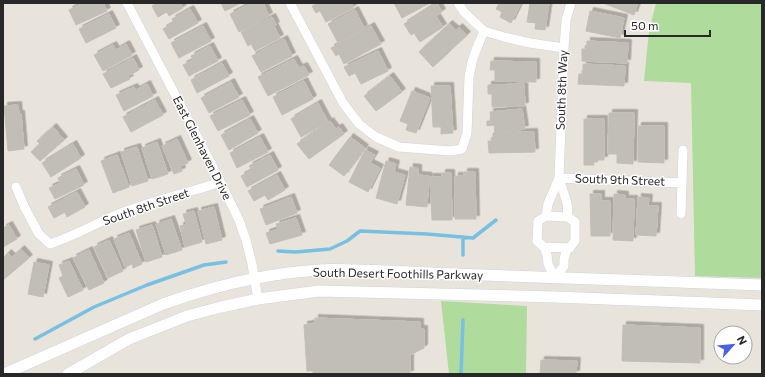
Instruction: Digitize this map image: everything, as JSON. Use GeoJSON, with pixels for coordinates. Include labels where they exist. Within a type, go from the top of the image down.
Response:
{"type":"FeatureCollection","features":[{"type":"Feature","properties":{"kind":"street","name":"East Glenhaven Drive"},"geometry":{"type":"LineString","coordinates":[[127,3],[242,227],[255,278],[258,299]]}},
{"type":"Feature","properties":{"kind":"street"},"geometry":{"type":"LineString","coordinates":[[290,3],[343,103],[359,124],[376,137],[400,147],[450,151],[462,149],[467,133],[469,77],[472,62],[484,31]]}},
{"type":"Feature","properties":{"kind":"street"},"geometry":{"type":"LineString","coordinates":[[458,3],[464,12],[484,31],[530,44],[564,48]]}},
{"type":"Feature","properties":{"kind":"street","name":"South 8th Way"},"geometry":{"type":"LineString","coordinates":[[559,178],[548,204],[546,216],[538,221],[538,241],[544,247],[548,264],[555,278],[564,266],[566,252],[575,241],[575,222],[568,217],[567,203],[559,178],[564,48],[566,20],[571,3]]}},
{"type":"Feature","properties":{"kind":"street","name":"South 9th Street"},"geometry":{"type":"LineString","coordinates":[[681,214],[683,150]]}},
{"type":"Feature","properties":{"kind":"street","name":"South 9th Street"},"geometry":{"type":"LineString","coordinates":[[559,178],[682,183]]}},
{"type":"Feature","properties":{"kind":"street","name":"South 8th Street"},"geometry":{"type":"LineString","coordinates":[[16,187],[39,234],[50,244],[64,240],[111,217],[138,207],[164,198],[206,188],[220,182]]}},
{"type":"Feature","properties":{"kind":"street"},"geometry":{"type":"LineString","coordinates":[[546,216],[568,217]]}},
{"type":"Feature","properties":{"kind":"street"},"geometry":{"type":"LineString","coordinates":[[544,247],[570,248]]}},
{"type":"Feature","properties":{"kind":"street","name":"South Desert Foothills Parkway"},"geometry":{"type":"LineString","coordinates":[[4,374],[163,304],[218,287],[255,278],[297,272],[332,270],[379,271],[454,275],[762,285]]}},
{"type":"Feature","properties":{"kind":"street","name":"South Desert Foothills Parkway"},"geometry":{"type":"LineString","coordinates":[[68,374],[129,339],[204,311],[258,299],[319,291],[556,297],[762,305]]}},
{"type":"Feature","properties":{"kind":"green space"},"geometry":{"type":"Polygon","coordinates":[[[656,3],[762,3],[762,278],[695,276],[691,83],[644,81],[649,31],[656,3]]]}},
{"type":"Feature","properties":{"kind":"green space"},"geometry":{"type":"Polygon","coordinates":[[[441,301],[527,306],[526,374],[449,374],[441,301]]]}},
{"type":"Feature","properties":{"kind":"building"},"geometry":{"type":"Polygon","coordinates":[[[83,3],[103,3],[107,11],[76,25],[69,10],[83,3]]]}},
{"type":"Feature","properties":{"kind":"building"},"geometry":{"type":"Polygon","coordinates":[[[157,3],[180,3],[183,8],[169,16],[167,12],[158,17],[152,6],[157,3]]]}},
{"type":"Feature","properties":{"kind":"building"},"geometry":{"type":"Polygon","coordinates":[[[221,3],[241,3],[225,11],[221,3]]]}},
{"type":"Feature","properties":{"kind":"building"},"geometry":{"type":"Polygon","coordinates":[[[252,3],[263,3],[269,16],[239,32],[230,14],[252,3]]]}},
{"type":"Feature","properties":{"kind":"building"},"geometry":{"type":"Polygon","coordinates":[[[318,3],[351,3],[353,8],[326,22],[320,11],[316,13],[312,6],[318,3]]]}},
{"type":"Feature","properties":{"kind":"building"},"geometry":{"type":"Polygon","coordinates":[[[394,3],[430,3],[402,18],[394,3]]]}},
{"type":"Feature","properties":{"kind":"building"},"geometry":{"type":"Polygon","coordinates":[[[437,3],[442,12],[436,16],[443,27],[420,42],[414,33],[411,35],[404,24],[437,3]]]}},
{"type":"Feature","properties":{"kind":"building"},"geometry":{"type":"Polygon","coordinates":[[[499,3],[521,3],[511,23],[500,17],[502,12],[496,9],[499,3]]]}},
{"type":"Feature","properties":{"kind":"building"},"geometry":{"type":"Polygon","coordinates":[[[530,3],[549,3],[545,30],[535,29],[536,23],[527,22],[530,3]]]}},
{"type":"Feature","properties":{"kind":"building"},"geometry":{"type":"Polygon","coordinates":[[[603,3],[638,3],[634,15],[603,3]]]}},
{"type":"Feature","properties":{"kind":"building"},"geometry":{"type":"Polygon","coordinates":[[[190,9],[198,23],[169,39],[163,29],[174,23],[172,19],[190,9]]]}},
{"type":"Feature","properties":{"kind":"building"},"geometry":{"type":"Polygon","coordinates":[[[355,10],[364,28],[338,43],[328,24],[355,10]]]}},
{"type":"Feature","properties":{"kind":"building"},"geometry":{"type":"Polygon","coordinates":[[[590,11],[624,18],[620,38],[586,31],[590,11]]]}},
{"type":"Feature","properties":{"kind":"building"},"geometry":{"type":"Polygon","coordinates":[[[109,14],[116,28],[86,43],[79,29],[109,14]]]}},
{"type":"Feature","properties":{"kind":"building"},"geometry":{"type":"Polygon","coordinates":[[[272,17],[276,25],[274,26],[280,38],[255,51],[251,44],[248,46],[241,32],[272,17]]]}},
{"type":"Feature","properties":{"kind":"building"},"geometry":{"type":"Polygon","coordinates":[[[449,24],[456,30],[459,27],[467,35],[433,67],[419,52],[449,24]]]}},
{"type":"Feature","properties":{"kind":"building"},"geometry":{"type":"Polygon","coordinates":[[[203,26],[211,41],[179,58],[171,43],[203,26]]]}},
{"type":"Feature","properties":{"kind":"building"},"geometry":{"type":"Polygon","coordinates":[[[371,26],[381,44],[344,64],[339,54],[336,56],[331,48],[371,26]]]}},
{"type":"Feature","properties":{"kind":"building"},"geometry":{"type":"Polygon","coordinates":[[[284,39],[292,56],[261,72],[252,56],[284,39]]]}},
{"type":"Feature","properties":{"kind":"building"},"geometry":{"type":"Polygon","coordinates":[[[587,41],[628,43],[627,63],[582,61],[582,49],[587,49],[587,41]]]}},
{"type":"Feature","properties":{"kind":"building"},"geometry":{"type":"Polygon","coordinates":[[[126,44],[132,55],[103,71],[94,55],[113,45],[116,50],[126,44]]]}},
{"type":"Feature","properties":{"kind":"building"},"geometry":{"type":"Polygon","coordinates":[[[210,46],[218,61],[189,76],[183,65],[193,60],[191,56],[210,46]]]}},
{"type":"Feature","properties":{"kind":"building"},"geometry":{"type":"Polygon","coordinates":[[[378,51],[388,71],[361,84],[355,73],[349,76],[344,67],[378,51]]]}},
{"type":"Feature","properties":{"kind":"building"},"geometry":{"type":"Polygon","coordinates":[[[133,58],[139,70],[128,76],[130,79],[111,88],[103,74],[133,58]]]}},
{"type":"Feature","properties":{"kind":"building"},"geometry":{"type":"Polygon","coordinates":[[[294,59],[299,68],[304,66],[309,75],[268,96],[258,77],[294,59]]]}},
{"type":"Feature","properties":{"kind":"building"},"geometry":{"type":"Polygon","coordinates":[[[491,61],[536,62],[536,82],[495,81],[495,70],[490,70],[491,61]]]}},
{"type":"Feature","properties":{"kind":"building"},"geometry":{"type":"Polygon","coordinates":[[[222,63],[229,76],[197,93],[191,80],[222,63]]]}},
{"type":"Feature","properties":{"kind":"building"},"geometry":{"type":"Polygon","coordinates":[[[583,64],[625,66],[624,86],[578,84],[579,74],[583,74],[583,64]]]}},
{"type":"Feature","properties":{"kind":"building"},"geometry":{"type":"Polygon","coordinates":[[[390,76],[402,92],[376,111],[364,96],[390,76]]]}},
{"type":"Feature","properties":{"kind":"building"},"geometry":{"type":"Polygon","coordinates":[[[304,81],[313,99],[282,115],[273,97],[304,81]]]}},
{"type":"Feature","properties":{"kind":"building"},"geometry":{"type":"Polygon","coordinates":[[[231,82],[239,97],[209,113],[201,98],[231,82]]]}},
{"type":"Feature","properties":{"kind":"building"},"geometry":{"type":"Polygon","coordinates":[[[147,84],[153,96],[124,111],[116,95],[134,87],[136,90],[147,84]]]}},
{"type":"Feature","properties":{"kind":"building"},"geometry":{"type":"Polygon","coordinates":[[[524,84],[525,106],[492,107],[492,94],[488,94],[488,85],[524,84]]]}},
{"type":"Feature","properties":{"kind":"building"},"geometry":{"type":"Polygon","coordinates":[[[431,86],[450,86],[453,133],[441,134],[441,127],[433,127],[431,86]]]}},
{"type":"Feature","properties":{"kind":"building"},"geometry":{"type":"Polygon","coordinates":[[[412,91],[430,98],[416,133],[406,130],[408,124],[400,121],[412,91]]]}},
{"type":"Feature","properties":{"kind":"building"},"geometry":{"type":"Polygon","coordinates":[[[155,100],[163,115],[131,132],[123,117],[155,100]]]}},
{"type":"Feature","properties":{"kind":"building"},"geometry":{"type":"Polygon","coordinates":[[[242,100],[250,115],[218,131],[210,116],[242,100]]]}},
{"type":"Feature","properties":{"kind":"building"},"geometry":{"type":"Polygon","coordinates":[[[318,103],[328,122],[301,137],[291,119],[318,103]]]}},
{"type":"Feature","properties":{"kind":"building"},"geometry":{"type":"Polygon","coordinates":[[[18,105],[19,114],[21,114],[24,149],[8,151],[4,106],[18,105]]]}},
{"type":"Feature","properties":{"kind":"building"},"geometry":{"type":"Polygon","coordinates":[[[522,109],[525,129],[495,133],[494,125],[487,126],[487,121],[491,121],[490,112],[522,109]]]}},
{"type":"Feature","properties":{"kind":"building"},"geometry":{"type":"Polygon","coordinates":[[[609,113],[634,113],[633,164],[617,163],[617,154],[608,154],[609,113]]]}},
{"type":"Feature","properties":{"kind":"building"},"geometry":{"type":"Polygon","coordinates":[[[250,119],[258,133],[229,150],[221,135],[250,119]]]}},
{"type":"Feature","properties":{"kind":"building"},"geometry":{"type":"Polygon","coordinates":[[[584,119],[604,119],[604,160],[594,160],[594,165],[584,165],[584,119]]]}},
{"type":"Feature","properties":{"kind":"building"},"geometry":{"type":"Polygon","coordinates":[[[330,121],[336,129],[339,127],[344,134],[309,159],[297,144],[330,121]]]}},
{"type":"Feature","properties":{"kind":"building"},"geometry":{"type":"Polygon","coordinates":[[[638,126],[664,126],[664,163],[638,162],[638,126]]]}},
{"type":"Feature","properties":{"kind":"building"},"geometry":{"type":"Polygon","coordinates":[[[53,127],[64,140],[40,161],[31,152],[40,144],[37,141],[53,127]]]}},
{"type":"Feature","properties":{"kind":"building"},"geometry":{"type":"Polygon","coordinates":[[[534,132],[535,152],[489,153],[488,141],[493,141],[493,133],[534,132]]]}},
{"type":"Feature","properties":{"kind":"building"},"geometry":{"type":"Polygon","coordinates":[[[260,137],[268,152],[237,168],[230,153],[260,137]]]}},
{"type":"Feature","properties":{"kind":"building"},"geometry":{"type":"Polygon","coordinates":[[[350,137],[365,148],[344,176],[329,165],[350,137]]]}},
{"type":"Feature","properties":{"kind":"building"},"geometry":{"type":"Polygon","coordinates":[[[177,139],[188,163],[180,166],[182,171],[174,174],[162,146],[177,139]]]}},
{"type":"Feature","properties":{"kind":"building"},"geometry":{"type":"Polygon","coordinates":[[[157,142],[168,174],[152,179],[142,148],[157,142]]]}},
{"type":"Feature","properties":{"kind":"building"},"geometry":{"type":"Polygon","coordinates":[[[73,144],[81,158],[51,177],[42,163],[73,144]]]}},
{"type":"Feature","properties":{"kind":"building"},"geometry":{"type":"Polygon","coordinates":[[[137,147],[148,181],[132,186],[121,152],[137,147]]]}},
{"type":"Feature","properties":{"kind":"building"},"geometry":{"type":"Polygon","coordinates":[[[365,150],[375,155],[370,163],[380,168],[368,192],[349,182],[365,150]]]}},
{"type":"Feature","properties":{"kind":"building"},"geometry":{"type":"Polygon","coordinates":[[[117,155],[129,187],[113,193],[101,161],[117,155]]]}},
{"type":"Feature","properties":{"kind":"building"},"geometry":{"type":"Polygon","coordinates":[[[270,155],[278,170],[247,187],[241,176],[252,170],[249,166],[270,155]]]}},
{"type":"Feature","properties":{"kind":"building"},"geometry":{"type":"Polygon","coordinates":[[[386,161],[396,164],[394,172],[405,175],[397,204],[376,198],[386,161]]]}},
{"type":"Feature","properties":{"kind":"building"},"geometry":{"type":"Polygon","coordinates":[[[410,167],[418,168],[418,175],[429,176],[427,207],[406,205],[410,167]]]}},
{"type":"Feature","properties":{"kind":"building"},"geometry":{"type":"Polygon","coordinates":[[[76,169],[84,185],[55,199],[49,188],[60,183],[58,178],[76,169]]]}},
{"type":"Feature","properties":{"kind":"building"},"geometry":{"type":"Polygon","coordinates":[[[464,172],[475,172],[476,219],[455,219],[455,176],[464,176],[464,172]]]}},
{"type":"Feature","properties":{"kind":"building"},"geometry":{"type":"Polygon","coordinates":[[[442,173],[451,173],[452,220],[432,220],[430,177],[442,177],[442,173]]]}},
{"type":"Feature","properties":{"kind":"building"},"geometry":{"type":"Polygon","coordinates":[[[277,175],[285,190],[268,200],[265,195],[254,201],[248,191],[277,175]]]}},
{"type":"Feature","properties":{"kind":"building"},"geometry":{"type":"Polygon","coordinates":[[[77,192],[85,207],[67,217],[65,212],[54,218],[48,207],[77,192]]]}},
{"type":"Feature","properties":{"kind":"building"},"geometry":{"type":"Polygon","coordinates":[[[590,194],[601,194],[601,201],[610,201],[610,236],[591,236],[590,194]]]}},
{"type":"Feature","properties":{"kind":"building"},"geometry":{"type":"Polygon","coordinates":[[[614,194],[625,195],[625,199],[634,199],[633,241],[613,240],[614,194]]]}},
{"type":"Feature","properties":{"kind":"building"},"geometry":{"type":"Polygon","coordinates":[[[291,197],[297,213],[266,225],[260,209],[291,197]]]}},
{"type":"Feature","properties":{"kind":"building"},"geometry":{"type":"Polygon","coordinates":[[[638,197],[649,198],[648,206],[658,206],[656,236],[636,235],[638,197]]]}},
{"type":"Feature","properties":{"kind":"building"},"geometry":{"type":"Polygon","coordinates":[[[214,207],[222,240],[206,244],[198,211],[214,207]]]}},
{"type":"Feature","properties":{"kind":"building"},"geometry":{"type":"Polygon","coordinates":[[[194,211],[202,242],[185,247],[180,226],[186,224],[183,214],[194,211]]]}},
{"type":"Feature","properties":{"kind":"building"},"geometry":{"type":"Polygon","coordinates":[[[296,218],[302,235],[270,244],[266,233],[278,229],[276,224],[296,218]]]}},
{"type":"Feature","properties":{"kind":"building"},"geometry":{"type":"Polygon","coordinates":[[[171,219],[182,250],[166,255],[156,224],[171,219]]]}},
{"type":"Feature","properties":{"kind":"building"},"geometry":{"type":"Polygon","coordinates":[[[9,225],[17,239],[3,247],[3,228],[9,225]]]}},
{"type":"Feature","properties":{"kind":"building"},"geometry":{"type":"Polygon","coordinates":[[[152,225],[162,257],[146,262],[136,230],[152,225]]]}},
{"type":"Feature","properties":{"kind":"building"},"geometry":{"type":"Polygon","coordinates":[[[129,233],[142,264],[133,268],[132,264],[125,267],[114,239],[129,233]]]}},
{"type":"Feature","properties":{"kind":"building"},"geometry":{"type":"Polygon","coordinates":[[[109,240],[123,271],[108,278],[94,247],[109,240]]]}},
{"type":"Feature","properties":{"kind":"building"},"geometry":{"type":"Polygon","coordinates":[[[21,249],[29,258],[3,280],[3,258],[8,253],[12,257],[21,249]]]}},
{"type":"Feature","properties":{"kind":"building"},"geometry":{"type":"Polygon","coordinates":[[[89,250],[104,283],[89,290],[73,258],[89,250]]]}},
{"type":"Feature","properties":{"kind":"building"},"geometry":{"type":"Polygon","coordinates":[[[69,261],[83,290],[68,297],[59,278],[63,276],[59,265],[69,261]]]}},
{"type":"Feature","properties":{"kind":"building"},"geometry":{"type":"Polygon","coordinates":[[[34,262],[49,265],[43,297],[28,294],[34,262]]]}},
{"type":"Feature","properties":{"kind":"building"},"geometry":{"type":"Polygon","coordinates":[[[315,318],[420,322],[420,329],[424,329],[424,348],[410,355],[410,374],[313,374],[313,371],[307,371],[304,325],[315,323],[315,318]]]}},
{"type":"Feature","properties":{"kind":"building"},"geometry":{"type":"Polygon","coordinates":[[[623,325],[700,328],[700,363],[622,361],[623,325]]]}},
{"type":"Feature","properties":{"kind":"building"},"geometry":{"type":"Polygon","coordinates":[[[541,360],[577,361],[576,374],[540,374],[541,360]]]}},
{"type":"Feature","properties":{"kind":"waterway"},"geometry":{"type":"LineString","coordinates":[[278,251],[296,252],[330,249],[347,241],[360,231],[473,238],[496,220]]}},
{"type":"Feature","properties":{"kind":"waterway"},"geometry":{"type":"LineString","coordinates":[[463,237],[463,255]]}},
{"type":"Feature","properties":{"kind":"waterway"},"geometry":{"type":"LineString","coordinates":[[35,339],[94,307],[147,285],[204,265],[226,262]]}},
{"type":"Feature","properties":{"kind":"waterway"},"geometry":{"type":"LineString","coordinates":[[461,374],[463,320]]}}]}
